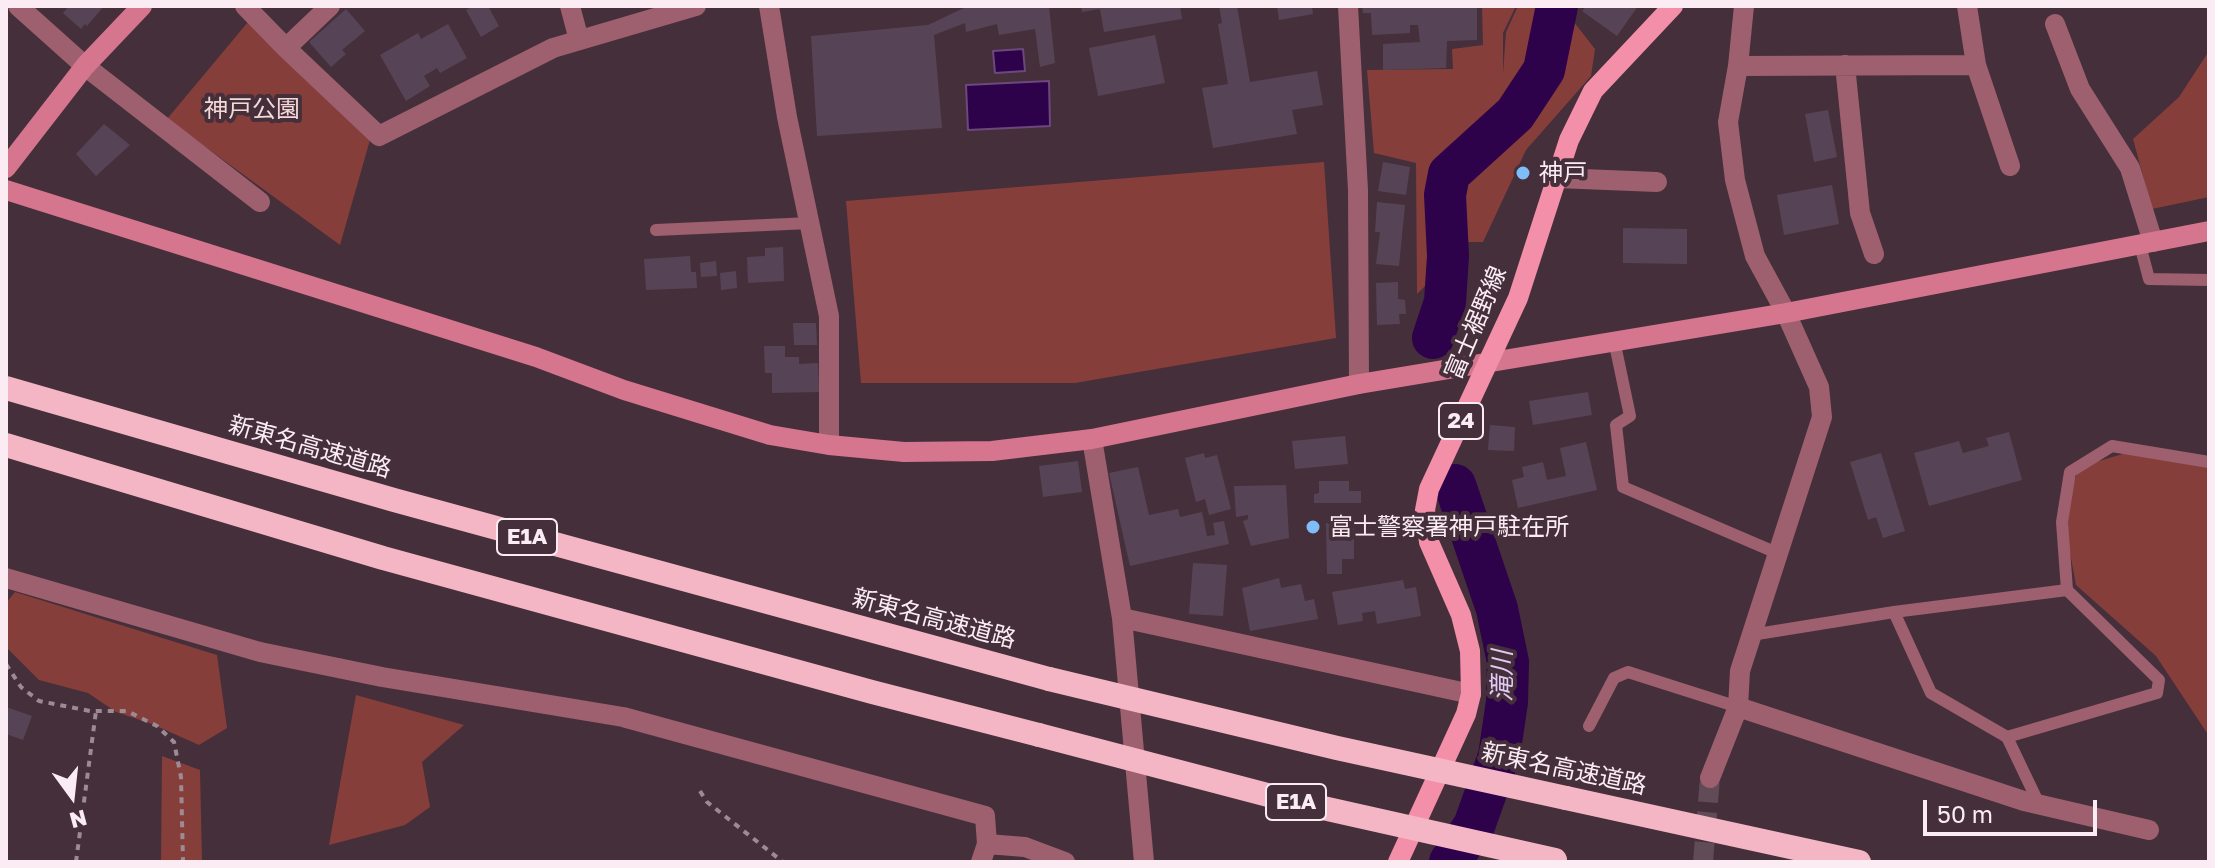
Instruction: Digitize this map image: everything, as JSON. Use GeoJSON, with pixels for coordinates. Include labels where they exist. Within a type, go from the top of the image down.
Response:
{"type":"FeatureCollection","features":[{"type":"Feature","properties":{"kind":"highway","name":"新東名高速道路"},"geometry":{"type":"LineString","coordinates":[[6,388],[394,500],[1049,679],[1337,748],[1859,862]]}},
{"type":"Feature","properties":{"kind":"highway","name":"E1A"},"geometry":{"type":"LineString","coordinates":[[6,445],[383,558],[872,692],[1283,799],[1559,861]]}},
{"type":"Feature","properties":{"kind":"main road","name":"富士裾野線"},"geometry":{"type":"LineString","coordinates":[[1398,862],[1466,714],[1471,694],[1470,651],[1461,615],[1429,542],[1425,510],[1429,489],[1518,298],[1569,140],[1593,91],[1673,6]]}},
{"type":"Feature","properties":{"kind":"street"},"geometry":{"type":"LineString","coordinates":[[18,6],[85,66],[260,202]]}},
{"type":"Feature","properties":{"kind":"street"},"geometry":{"type":"LineString","coordinates":[[6,168],[85,66],[142,6]]}},
{"type":"Feature","properties":{"kind":"street"},"geometry":{"type":"LineString","coordinates":[[245,6],[379,136],[553,48],[696,6]]}},
{"type":"Feature","properties":{"kind":"street"},"geometry":{"type":"LineString","coordinates":[[286,48],[330,6]]}},
{"type":"Feature","properties":{"kind":"street"},"geometry":{"type":"LineString","coordinates":[[570,6],[579,40]]}},
{"type":"Feature","properties":{"kind":"street"},"geometry":{"type":"LineString","coordinates":[[769,6],[787,117],[829,316],[829,445]]}},
{"type":"Feature","properties":{"kind":"street"},"geometry":{"type":"LineString","coordinates":[[1348,6],[1358,190],[1359,384]]}},
{"type":"Feature","properties":{"kind":"street"},"geometry":{"type":"LineString","coordinates":[[1710,778],[1738,707],[1740,671],[1822,417],[1819,387],[1786,313],[1755,256],[1735,180],[1728,122],[1744,6]]}},
{"type":"Feature","properties":{"kind":"street"},"geometry":{"type":"LineString","coordinates":[[1967,6],[1976,65],[2010,166]]}},
{"type":"Feature","properties":{"kind":"street"},"geometry":{"type":"LineString","coordinates":[[2055,24],[2080,89],[2130,168],[2146,243]]}},
{"type":"Feature","properties":{"kind":"street"},"geometry":{"type":"LineString","coordinates":[[1845,65],[1860,213],[1874,254]]}},
{"type":"Feature","properties":{"kind":"street"},"geometry":{"type":"LineString","coordinates":[[1738,66],[1976,65]]}},
{"type":"Feature","properties":{"kind":"street"},"geometry":{"type":"LineString","coordinates":[[1557,178],[1657,182]]}},
{"type":"Feature","properties":{"kind":"street"},"geometry":{"type":"LineString","coordinates":[[6,190],[536,357],[624,390],[770,435],[829,445],[904,452],[992,451],[1092,439],[1359,384],[1786,313],[2209,231]]}},
{"type":"Feature","properties":{"kind":"street"},"geometry":{"type":"LineString","coordinates":[[1092,439],[1122,618],[1144,862]]}},
{"type":"Feature","properties":{"kind":"street"},"geometry":{"type":"LineString","coordinates":[[6,578],[260,652],[382,677],[623,717],[985,816],[984,853],[1025,847],[1065,862]]}},
{"type":"Feature","properties":{"kind":"street"},"geometry":{"type":"LineString","coordinates":[[1122,618],[1471,694]]}},
{"type":"Feature","properties":{"kind":"street"},"geometry":{"type":"LineString","coordinates":[[1738,707],[2039,804],[2149,830]]}},
{"type":"Feature","properties":{"kind":"lane"},"geometry":{"type":"LineString","coordinates":[[656,230],[810,223]]}},
{"type":"Feature","properties":{"kind":"lane"},"geometry":{"type":"LineString","coordinates":[[2146,243],[2149,279],[2209,280]]}},
{"type":"Feature","properties":{"kind":"lane"},"geometry":{"type":"LineString","coordinates":[[1614,340],[1630,416],[1616,425],[1623,487],[1777,553]]}},
{"type":"Feature","properties":{"kind":"lane"},"geometry":{"type":"LineString","coordinates":[[2007,737],[2157,693],[2159,680],[2067,590],[2062,522],[2070,472],[2112,446],[2209,462]]}},
{"type":"Feature","properties":{"kind":"lane"},"geometry":{"type":"LineString","coordinates":[[1751,635],[1894,612],[2067,590]]}},
{"type":"Feature","properties":{"kind":"lane"},"geometry":{"type":"LineString","coordinates":[[1894,612],[1931,693],[2007,737],[2039,804]]}},
{"type":"Feature","properties":{"kind":"lane"},"geometry":{"type":"LineString","coordinates":[[1589,726],[1614,678],[1628,672],[1738,707]]}},
{"type":"Feature","properties":{"kind":"path"},"geometry":{"type":"LineString","coordinates":[[6,664],[21,687],[39,701],[96,711],[127,711],[157,726],[174,742],[181,777],[183,862]]}},
{"type":"Feature","properties":{"kind":"path"},"geometry":{"type":"LineString","coordinates":[[76,862],[96,711]]}},
{"type":"Feature","properties":{"kind":"path"},"geometry":{"type":"LineString","coordinates":[[700,791],[707,802],[783,862]]}},
{"type":"Feature","properties":{"kind":"green space"},"geometry":{"type":"Polygon","coordinates":[[[1482,6],[1516,6],[1503,33],[1503,74],[1506,32],[1518,6],[1572,6],[1570,17],[1595,49],[1591,76],[1526,150],[1483,242],[1446,242],[1430,281],[1417,294],[1416,163],[1374,153],[1367,70],[1453,69],[1452,49],[1483,45],[1482,6]]]}},
{"type":"Feature","properties":{"kind":"green space","name":"神戸公園"},"geometry":{"type":"Polygon","coordinates":[[[248,22],[370,140],[340,245],[167,119],[248,22]]]}},
{"type":"Feature","properties":{"kind":"green space"},"geometry":{"type":"Polygon","coordinates":[[[2209,51],[2209,197],[2152,209],[2133,139],[2179,97],[2209,51]]]}},
{"type":"Feature","properties":{"kind":"green space"},"geometry":{"type":"Polygon","coordinates":[[[1324,162],[1336,338],[1075,383],[861,383],[846,201],[1324,162]]]}},
{"type":"Feature","properties":{"kind":"green space"},"geometry":{"type":"Polygon","coordinates":[[[2136,450],[2209,467],[2209,736],[2156,656],[2076,585],[2063,515],[2079,467],[2136,450]]]}},
{"type":"Feature","properties":{"kind":"green space"},"geometry":{"type":"Polygon","coordinates":[[[15,592],[217,655],[227,728],[199,745],[116,712],[88,693],[39,680],[6,647],[6,603],[15,592]]]}},
{"type":"Feature","properties":{"kind":"green space"},"geometry":{"type":"Polygon","coordinates":[[[356,695],[464,725],[422,762],[430,807],[405,825],[329,845],[356,695]]]}},
{"type":"Feature","properties":{"kind":"green space"},"geometry":{"type":"Polygon","coordinates":[[[162,756],[200,770],[202,862],[161,862],[162,756]]]}},
{"type":"Feature","properties":{"kind":"shaded area"},"geometry":{"type":"Polygon","coordinates":[[[1023,49],[1025,71],[995,73],[993,51],[1023,49]]]}},
{"type":"Feature","properties":{"kind":"shaded area"},"geometry":{"type":"Polygon","coordinates":[[[1049,81],[1050,126],[968,130],[966,85],[1049,81]]]}},
{"type":"Feature","properties":{"kind":"building"},"geometry":{"type":"Polygon","coordinates":[[[69,6],[104,6],[81,29],[63,13],[69,6]]]}},
{"type":"Feature","properties":{"kind":"building"},"geometry":{"type":"Polygon","coordinates":[[[473,6],[488,6],[499,26],[481,37],[466,10],[473,6]]]}},
{"type":"Feature","properties":{"kind":"building"},"geometry":{"type":"Polygon","coordinates":[[[1049,6],[1055,63],[1040,67],[1035,29],[999,35],[997,24],[966,32],[965,23],[934,35],[942,128],[817,136],[811,36],[928,25],[966,7],[1049,6]]]}},
{"type":"Feature","properties":{"kind":"building"},"geometry":{"type":"Polygon","coordinates":[[[1081,6],[1180,6],[1182,19],[1104,32],[1100,9],[1082,12],[1081,6]]]}},
{"type":"Feature","properties":{"kind":"building"},"geometry":{"type":"Polygon","coordinates":[[[1219,6],[1237,6],[1250,82],[1317,71],[1323,105],[1292,110],[1297,134],[1213,148],[1202,88],[1228,84],[1218,24],[1222,23],[1219,6]]]}},
{"type":"Feature","properties":{"kind":"building"},"geometry":{"type":"Polygon","coordinates":[[[1277,6],[1312,6],[1313,14],[1279,20],[1277,6]]]}},
{"type":"Feature","properties":{"kind":"building"},"geometry":{"type":"Polygon","coordinates":[[[1362,6],[1477,6],[1477,40],[1447,41],[1446,68],[1383,70],[1383,44],[1420,42],[1418,25],[1410,25],[1410,33],[1372,35],[1371,13],[1363,13],[1362,6]]]}},
{"type":"Feature","properties":{"kind":"building"},"geometry":{"type":"Polygon","coordinates":[[[1586,6],[1638,6],[1617,36],[1582,11],[1586,6]]]}},
{"type":"Feature","properties":{"kind":"building"},"geometry":{"type":"Polygon","coordinates":[[[346,9],[365,31],[342,50],[346,54],[331,67],[309,42],[346,9]]]}},
{"type":"Feature","properties":{"kind":"building"},"geometry":{"type":"Polygon","coordinates":[[[448,24],[467,58],[440,73],[437,68],[424,76],[430,86],[406,101],[380,55],[418,33],[421,39],[448,24]]]}},
{"type":"Feature","properties":{"kind":"building"},"geometry":{"type":"Polygon","coordinates":[[[1155,35],[1165,83],[1098,96],[1089,48],[1155,35]]]}},
{"type":"Feature","properties":{"kind":"building"},"geometry":{"type":"Polygon","coordinates":[[[1828,110],[1837,157],[1814,162],[1805,114],[1828,110]]]}},
{"type":"Feature","properties":{"kind":"building"},"geometry":{"type":"Polygon","coordinates":[[[104,124],[130,145],[96,176],[76,154],[104,124]]]}},
{"type":"Feature","properties":{"kind":"building"},"geometry":{"type":"Polygon","coordinates":[[[1383,162],[1410,167],[1406,195],[1378,191],[1383,162]]]}},
{"type":"Feature","properties":{"kind":"building"},"geometry":{"type":"Polygon","coordinates":[[[1832,185],[1839,224],[1784,235],[1777,195],[1832,185]]]}},
{"type":"Feature","properties":{"kind":"building"},"geometry":{"type":"Polygon","coordinates":[[[1377,202],[1405,205],[1399,266],[1376,264],[1380,232],[1375,232],[1377,202]]]}},
{"type":"Feature","properties":{"kind":"building"},"geometry":{"type":"Polygon","coordinates":[[[1623,228],[1687,229],[1687,264],[1623,263],[1623,228]]]}},
{"type":"Feature","properties":{"kind":"building"},"geometry":{"type":"Polygon","coordinates":[[[783,247],[784,281],[748,283],[747,257],[765,256],[765,248],[783,247]]]}},
{"type":"Feature","properties":{"kind":"building"},"geometry":{"type":"Polygon","coordinates":[[[690,256],[691,272],[696,272],[697,288],[646,290],[644,259],[690,256]]]}},
{"type":"Feature","properties":{"kind":"building"},"geometry":{"type":"Polygon","coordinates":[[[716,261],[717,276],[701,277],[700,263],[716,261]]]}},
{"type":"Feature","properties":{"kind":"building"},"geometry":{"type":"Polygon","coordinates":[[[736,271],[737,288],[721,290],[720,273],[736,271]]]}},
{"type":"Feature","properties":{"kind":"building"},"geometry":{"type":"Polygon","coordinates":[[[1398,282],[1398,299],[1405,300],[1406,314],[1399,314],[1400,324],[1377,325],[1376,283],[1398,282]]]}},
{"type":"Feature","properties":{"kind":"building"},"geometry":{"type":"Polygon","coordinates":[[[793,323],[816,323],[817,345],[794,345],[793,323]]]}},
{"type":"Feature","properties":{"kind":"building"},"geometry":{"type":"Polygon","coordinates":[[[764,346],[785,346],[785,357],[799,357],[799,364],[818,363],[819,392],[772,393],[772,373],[765,373],[764,346]]]}},
{"type":"Feature","properties":{"kind":"building"},"geometry":{"type":"Polygon","coordinates":[[[1588,392],[1592,415],[1533,425],[1529,401],[1588,392]]]}},
{"type":"Feature","properties":{"kind":"building"},"geometry":{"type":"Polygon","coordinates":[[[1490,425],[1515,427],[1514,451],[1488,450],[1490,425]]]}},
{"type":"Feature","properties":{"kind":"building"},"geometry":{"type":"Polygon","coordinates":[[[2009,432],[2022,480],[1929,506],[1914,453],[1959,441],[1963,453],[1989,446],[1986,438],[2009,432]]]}},
{"type":"Feature","properties":{"kind":"building"},"geometry":{"type":"Polygon","coordinates":[[[1345,436],[1348,464],[1295,469],[1292,441],[1345,436]]]}},
{"type":"Feature","properties":{"kind":"building"},"geometry":{"type":"Polygon","coordinates":[[[1586,442],[1597,490],[1518,508],[1512,480],[1524,477],[1522,467],[1543,462],[1547,480],[1566,476],[1560,448],[1586,442]]]}},
{"type":"Feature","properties":{"kind":"building"},"geometry":{"type":"Polygon","coordinates":[[[1204,453],[1205,458],[1217,455],[1231,509],[1209,515],[1205,499],[1196,502],[1185,458],[1204,453]]]}},
{"type":"Feature","properties":{"kind":"building"},"geometry":{"type":"Polygon","coordinates":[[[1881,453],[1905,531],[1883,538],[1876,517],[1868,520],[1850,462],[1881,453]]]}},
{"type":"Feature","properties":{"kind":"building"},"geometry":{"type":"Polygon","coordinates":[[[1078,461],[1082,492],[1043,497],[1039,466],[1078,461]]]}},
{"type":"Feature","properties":{"kind":"building"},"geometry":{"type":"Polygon","coordinates":[[[1138,467],[1149,515],[1178,509],[1180,517],[1202,512],[1207,536],[1215,535],[1213,523],[1224,521],[1229,544],[1130,566],[1109,473],[1138,467]]]}},
{"type":"Feature","properties":{"kind":"building"},"geometry":{"type":"Polygon","coordinates":[[[1319,481],[1349,481],[1349,491],[1361,491],[1361,503],[1314,503],[1314,494],[1319,493],[1319,481]]]}},
{"type":"Feature","properties":{"kind":"building"},"geometry":{"type":"Polygon","coordinates":[[[1286,485],[1289,538],[1251,546],[1243,521],[1248,519],[1248,515],[1236,517],[1234,486],[1286,485]]]}},
{"type":"Feature","properties":{"kind":"building"},"geometry":{"type":"Polygon","coordinates":[[[1326,523],[1354,523],[1354,559],[1342,559],[1342,574],[1327,574],[1326,523]]]}},
{"type":"Feature","properties":{"kind":"building"},"geometry":{"type":"Polygon","coordinates":[[[1193,563],[1227,565],[1223,616],[1189,614],[1193,563]]]}},
{"type":"Feature","properties":{"kind":"building"},"geometry":{"type":"Polygon","coordinates":[[[1279,578],[1281,588],[1301,584],[1305,601],[1314,599],[1318,619],[1250,631],[1242,588],[1279,578]]]}},
{"type":"Feature","properties":{"kind":"building"},"geometry":{"type":"Polygon","coordinates":[[[1403,580],[1405,589],[1416,587],[1421,616],[1377,624],[1375,611],[1362,613],[1363,621],[1338,625],[1332,592],[1403,580]]]}},
{"type":"Feature","properties":{"kind":"building"},"geometry":{"type":"Polygon","coordinates":[[[6,707],[32,716],[23,740],[6,734],[6,707]]]}},
{"type":"Feature","properties":{"kind":"waterway","name":"滝川"},"geometry":{"type":"LineString","coordinates":[[1433,338],[1445,302],[1448,256],[1445,195],[1449,174],[1515,114],[1544,70],[1557,6]]}},
{"type":"Feature","properties":{"kind":"waterway","name":"滝川"},"geometry":{"type":"LineString","coordinates":[[1450,862],[1474,826],[1499,756],[1507,702],[1508,662],[1497,609],[1455,485]]}},
{"type":"Feature","properties":{"kind":"tunnel"},"geometry":{"type":"LineString","coordinates":[[1703,862],[1710,778]]}},
{"type":"Feature","properties":{"kind":"place","name":"神戸"},"geometry":{"type":"Point","coordinates":[1523,173]}},
{"type":"Feature","properties":{"kind":"place","name":"富士警察署神戸駐在所"},"geometry":{"type":"Point","coordinates":[1313,527]}}]}
